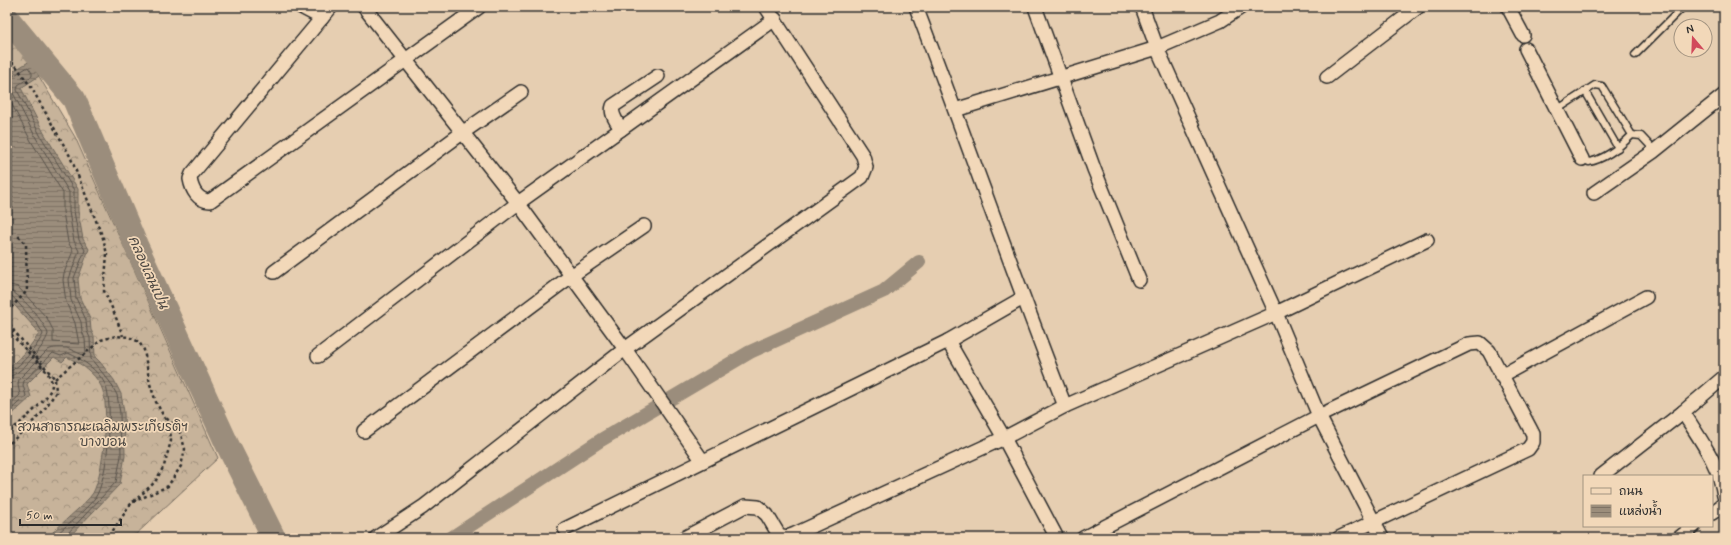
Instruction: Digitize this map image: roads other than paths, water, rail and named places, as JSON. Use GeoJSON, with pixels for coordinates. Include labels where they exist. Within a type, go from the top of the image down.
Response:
{"type":"FeatureCollection","features":[{"type":"Feature","properties":{"kind":"street"},"geometry":{"type":"LineString","coordinates":[[301,7],[322,18]]}},
{"type":"Feature","properties":{"kind":"street"},"geometry":{"type":"LineString","coordinates":[[331,7],[192,174],[190,179],[191,185],[198,198],[203,201],[210,201],[479,7]]}},
{"type":"Feature","properties":{"kind":"street"},"geometry":{"type":"LineString","coordinates":[[364,7],[518,203],[625,349],[702,460]]}},
{"type":"Feature","properties":{"kind":"street"},"geometry":{"type":"LineString","coordinates":[[376,538],[423,507],[625,349],[862,178],[866,167],[863,156],[766,7]]}},
{"type":"Feature","properties":{"kind":"street"},"geometry":{"type":"LineString","coordinates":[[916,7],[1023,298],[1065,406]]}},
{"type":"Feature","properties":{"kind":"street"},"geometry":{"type":"LineString","coordinates":[[1035,7],[1094,169],[1139,280]]}},
{"type":"Feature","properties":{"kind":"street"},"geometry":{"type":"LineString","coordinates":[[1142,7],[1157,48],[1276,313],[1319,416],[1382,538]]}},
{"type":"Feature","properties":{"kind":"street"},"geometry":{"type":"LineString","coordinates":[[955,110],[1157,48],[1220,21],[1241,7]]}},
{"type":"Feature","properties":{"kind":"street"},"geometry":{"type":"LineString","coordinates":[[1327,77],[1418,7]]}},
{"type":"Feature","properties":{"kind":"street"},"geometry":{"type":"LineString","coordinates":[[1508,7],[1524,35]]}},
{"type":"Feature","properties":{"kind":"street"},"geometry":{"type":"LineString","coordinates":[[318,356],[518,203],[775,19]]}},
{"type":"Feature","properties":{"kind":"street"},"geometry":{"type":"LineString","coordinates":[[1526,49],[1582,159]]}},
{"type":"Feature","properties":{"kind":"street"},"geometry":{"type":"LineString","coordinates":[[621,129],[614,118],[612,110],[613,106],[658,76]]}},
{"type":"Feature","properties":{"kind":"street"},"geometry":{"type":"LineString","coordinates":[[274,272],[462,133],[521,92]]}},
{"type":"Feature","properties":{"kind":"street"},"geometry":{"type":"LineString","coordinates":[[1594,193],[1655,150],[1724,95]]}},
{"type":"Feature","properties":{"kind":"street"},"geometry":{"type":"LineString","coordinates":[[364,431],[571,276],[644,226]]}},
{"type":"Feature","properties":{"kind":"street"},"geometry":{"type":"LineString","coordinates":[[684,538],[745,506],[758,507],[767,515],[779,535],[787,537],[795,534],[1004,438],[1065,406],[1276,313],[1428,240]]}},
{"type":"Feature","properties":{"kind":"street"},"geometry":{"type":"LineString","coordinates":[[1501,376],[1646,297]]}},
{"type":"Feature","properties":{"kind":"street"},"geometry":{"type":"LineString","coordinates":[[565,529],[702,460],[948,341],[1023,298]]}},
{"type":"Feature","properties":{"kind":"street"},"geometry":{"type":"LineString","coordinates":[[948,341],[1004,438],[1057,538]]}},
{"type":"Feature","properties":{"kind":"street"},"geometry":{"type":"LineString","coordinates":[[1083,538],[1319,416],[1469,344],[1480,343],[1489,351],[1533,434],[1533,442],[1528,449],[1339,538]]}},
{"type":"Feature","properties":{"kind":"street"},"geometry":{"type":"LineString","coordinates":[[1602,475],[1683,412],[1724,377]]}},
{"type":"Feature","properties":{"kind":"street"},"geometry":{"type":"LineString","coordinates":[[1683,412],[1718,472],[1723,485],[1724,496]]}},
{"type":"Feature","properties":{"kind":"street"},"geometry":{"type":"LineString","coordinates":[[1713,512],[1724,504]]}},
{"type":"Feature","properties":{"kind":"street"},"geometry":{"type":"LineString","coordinates":[[1678,538],[1693,527]]}},
{"type":"Feature","properties":{"kind":"lane"},"geometry":{"type":"LineString","coordinates":[[1635,55],[1682,7]]}},
{"type":"Feature","properties":{"kind":"lane"},"geometry":{"type":"LineString","coordinates":[[1558,110],[1594,85],[1602,86],[1632,135]]}},
{"type":"Feature","properties":{"kind":"lane"},"geometry":{"type":"LineString","coordinates":[[1585,91],[1618,148]]}},
{"type":"Feature","properties":{"kind":"lane"},"geometry":{"type":"LineString","coordinates":[[1582,159],[1589,162],[1596,161],[1618,148],[1632,135],[1641,136],[1655,150]]}},
{"type":"Feature","properties":{"kind":"water"},"geometry":{"type":"Polygon","coordinates":[[[30,61],[39,76],[21,88],[44,133],[78,189],[78,211],[83,239],[89,249],[78,279],[80,298],[90,319],[91,330],[94,336],[95,357],[114,380],[121,394],[124,412],[125,456],[120,484],[68,538],[47,538],[88,499],[93,493],[97,484],[103,456],[106,423],[104,395],[101,386],[91,372],[77,362],[67,357],[62,362],[54,357],[27,384],[31,397],[7,419],[7,369],[24,354],[39,334],[7,297],[7,71],[12,72],[30,61]]]}},
{"type":"Feature","properties":{"kind":"waterway","name":"คลองเลนเปน"},"geometry":{"type":"LineString","coordinates":[[7,18],[74,99],[136,245],[227,444],[274,538]]}},
{"type":"Feature","properties":{"kind":"waterway"},"geometry":{"type":"LineString","coordinates":[[451,538],[601,440],[750,352],[884,291],[919,262]]}},
{"type":"Feature","properties":{"kind":"park label","name":"สวนสาธารณะเฉลิมพระเกียรติฯ บางบอน"},"geometry":{"type":"Point","coordinates":[103,434]}}]}
